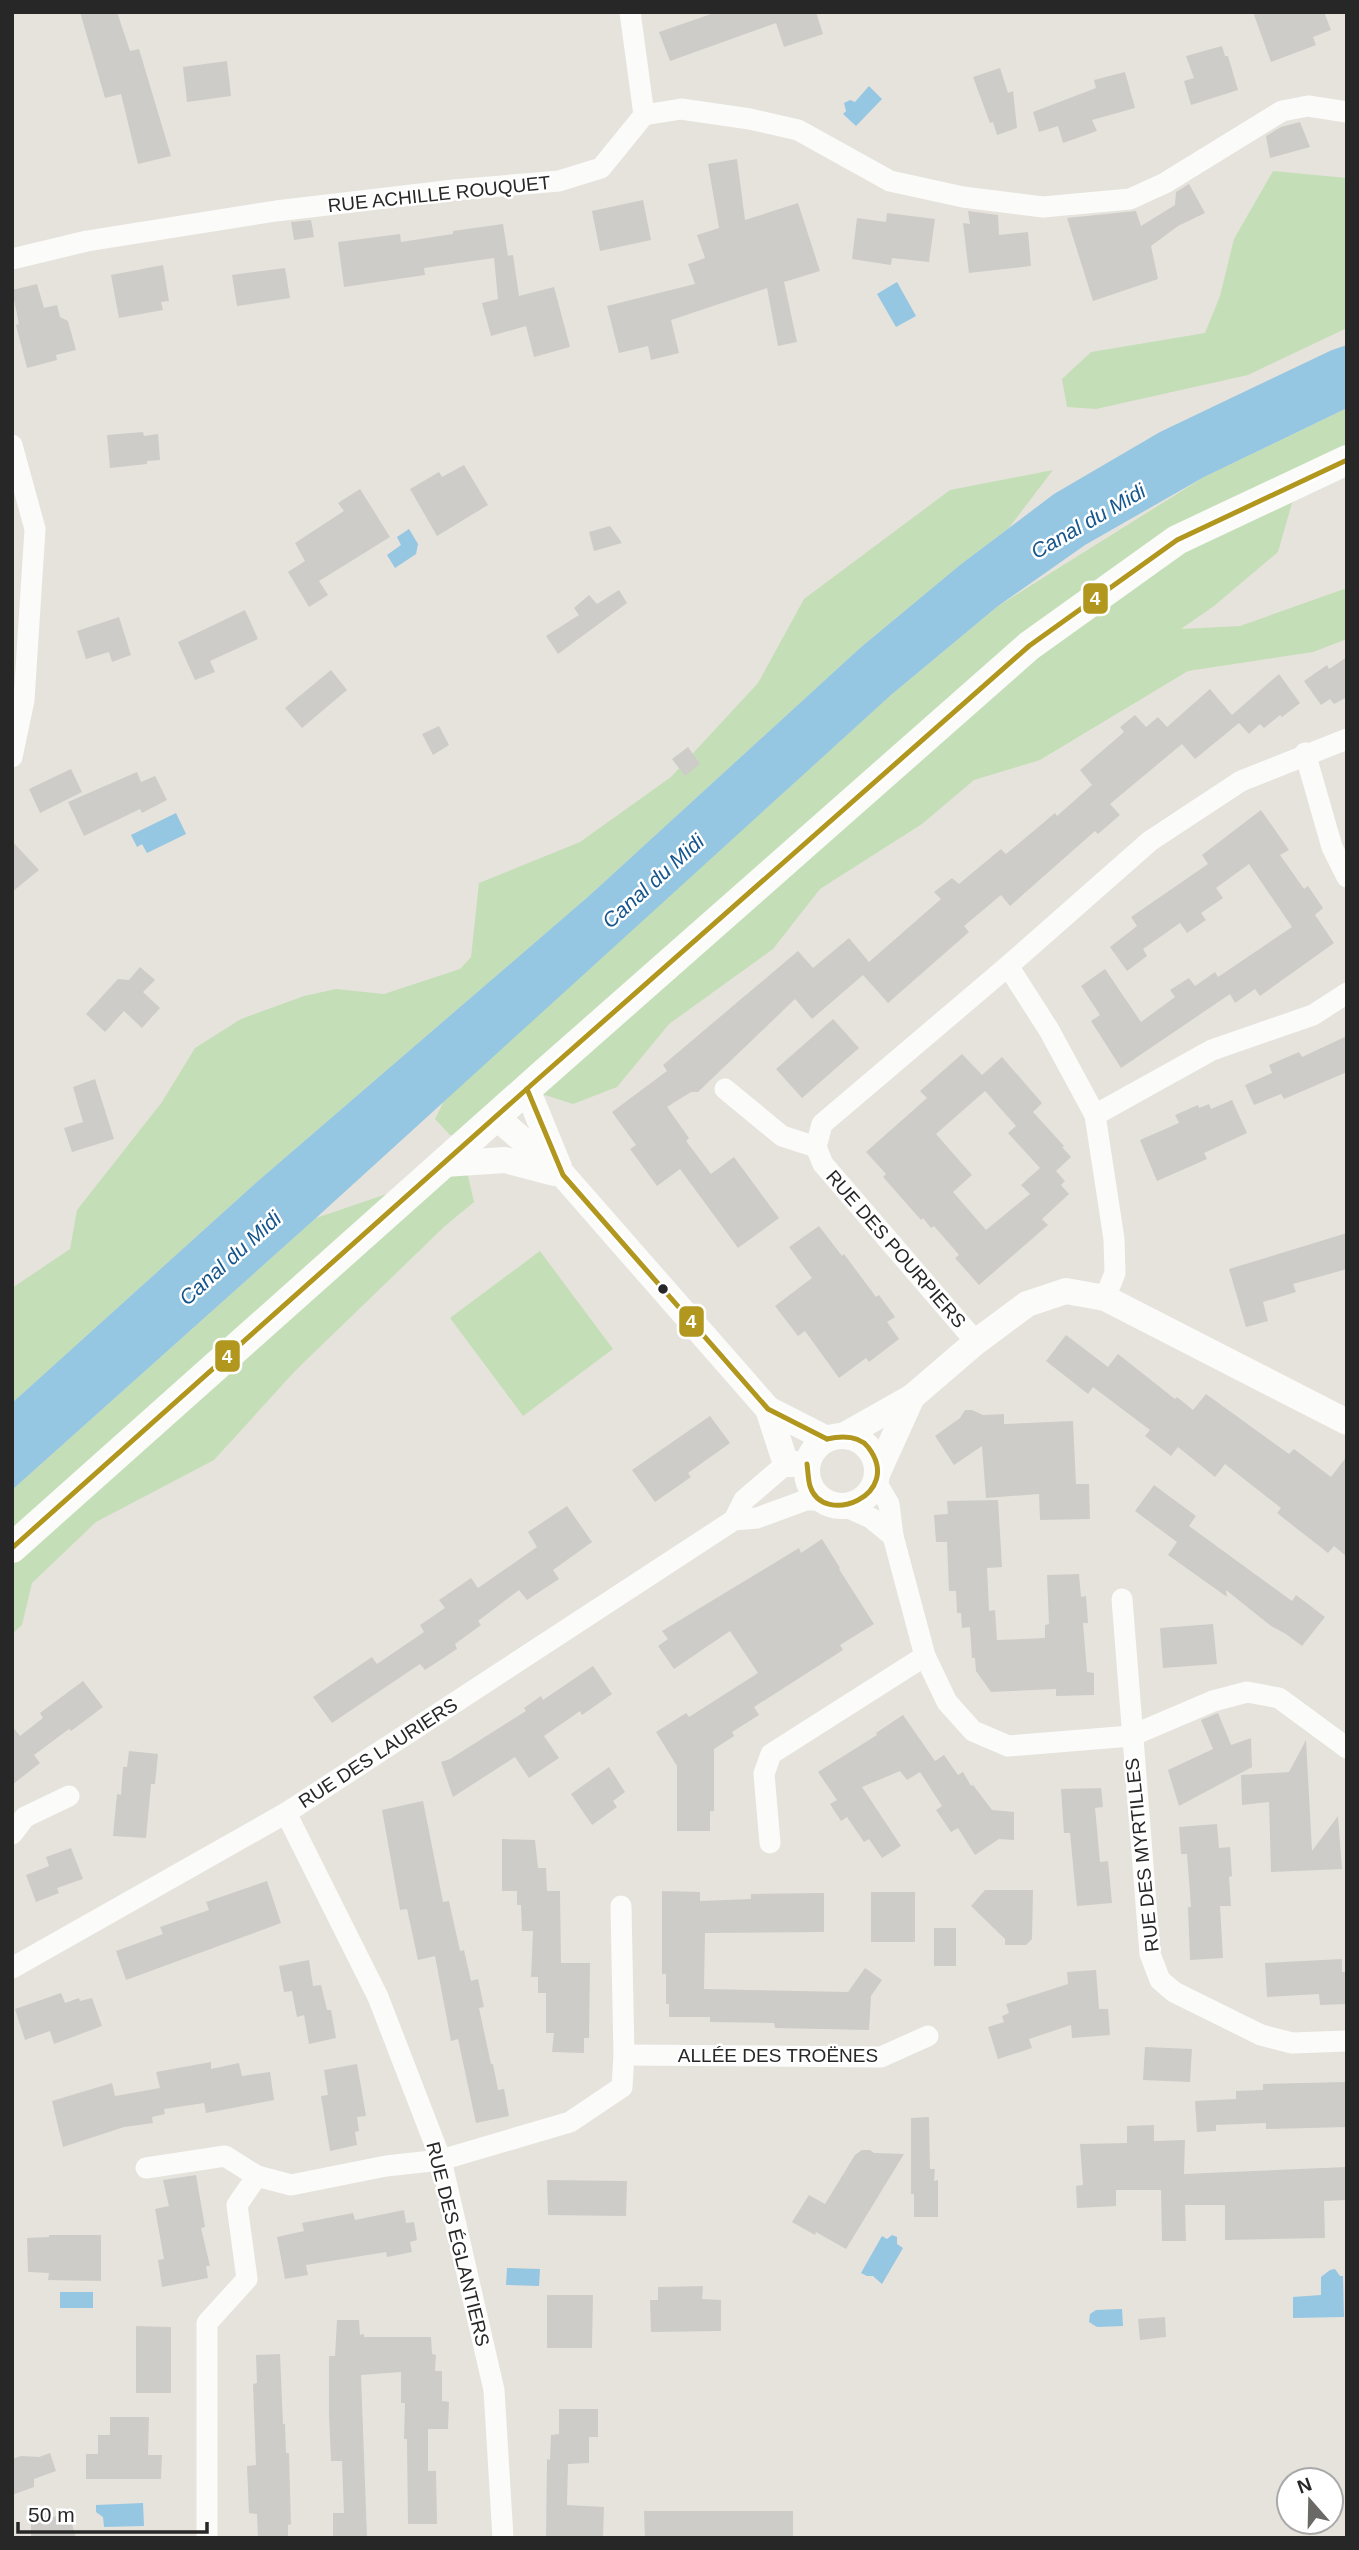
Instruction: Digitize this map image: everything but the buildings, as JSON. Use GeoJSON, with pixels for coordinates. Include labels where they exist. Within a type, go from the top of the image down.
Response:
{"type":"FeatureCollection","features":[{"type":"Feature","properties":{"kind":"main road"},"geometry":{"type":"LineString","coordinates":[[12,1548],[1028,646],[1177,540],[1347,460]]}},
{"type":"Feature","properties":{"kind":"street"},"geometry":{"type":"LineString","coordinates":[[629,12],[644,115],[681,109],[750,119],[798,130],[890,181],[963,197],[1043,207],[1130,199],[1165,183],[1282,111],[1308,106],[1347,111]]}},
{"type":"Feature","properties":{"kind":"street","name":"RUE ACHILLE ROUQUET"},"geometry":{"type":"LineString","coordinates":[[12,259],[88,240],[276,211],[454,190],[559,181],[601,168],[644,115]]}},
{"type":"Feature","properties":{"kind":"street"},"geometry":{"type":"LineString","coordinates":[[12,445],[35,529],[24,700],[12,757]]}},
{"type":"Feature","properties":{"kind":"street","name":"RUE DES POURPIERS"},"geometry":{"type":"LineString","coordinates":[[976,1342],[823,1164],[816,1147],[822,1124],[1150,841],[1241,780],[1347,738]]}},
{"type":"Feature","properties":{"kind":"street"},"geometry":{"type":"LineString","coordinates":[[1305,753],[1332,847],[1347,877]]}},
{"type":"Feature","properties":{"kind":"street"},"geometry":{"type":"LineString","coordinates":[[1007,966],[1049,1030],[1095,1115],[1114,1239],[1115,1273],[1105,1298]]}},
{"type":"Feature","properties":{"kind":"street"},"geometry":{"type":"LineString","coordinates":[[1095,1115],[1212,1050],[1313,1015],[1347,993]]}},
{"type":"Feature","properties":{"kind":"street"},"geometry":{"type":"LineString","coordinates":[[527,1089],[563,1175]]}},
{"type":"Feature","properties":{"kind":"street"},"geometry":{"type":"LineString","coordinates":[[725,1089],[782,1136],[816,1147]]}},
{"type":"Feature","properties":{"kind":"street"},"geometry":{"type":"LineString","coordinates":[[496,1117],[563,1175],[768,1409],[796,1464],[821,1500],[837,1507],[846,1507],[865,1499],[912,1396]]}},
{"type":"Feature","properties":{"kind":"street"},"geometry":{"type":"LineString","coordinates":[[444,1164],[505,1160],[563,1175]]}},
{"type":"Feature","properties":{"kind":"street"},"geometry":{"type":"LineString","coordinates":[[796,1464],[818,1445],[912,1396],[976,1342],[1027,1304],[1066,1291],[1105,1298],[1347,1422]]}},
{"type":"Feature","properties":{"kind":"street"},"geometry":{"type":"LineString","coordinates":[[768,1409],[835,1438],[854,1438],[864,1443],[871,1451],[877,1477],[889,1504],[893,1536],[925,1656],[947,1702],[973,1731],[1008,1746],[1131,1736],[1213,1701],[1247,1692],[1279,1698],[1347,1748]]}},
{"type":"Feature","properties":{"kind":"street","name":"RUE DES LAURIERS"},"geometry":{"type":"LineString","coordinates":[[734,1520],[744,1500],[796,1464]]}},
{"type":"Feature","properties":{"kind":"street","name":"RUE DES LAURIERS"},"geometry":{"type":"LineString","coordinates":[[12,1968],[286,1812],[734,1520],[757,1518],[806,1500],[821,1500]]}},
{"type":"Feature","properties":{"kind":"street"},"geometry":{"type":"LineString","coordinates":[[846,1507],[871,1518],[893,1536]]}},
{"type":"Feature","properties":{"kind":"street","name":"RUE DES MYRTILLES"},"geometry":{"type":"LineString","coordinates":[[1122,1599],[1150,1954],[1160,1980],[1174,1992],[1261,2035],[1292,2043],[1347,2041]]}},
{"type":"Feature","properties":{"kind":"street"},"geometry":{"type":"LineString","coordinates":[[770,1843],[764,1774],[771,1754],[925,1656]]}},
{"type":"Feature","properties":{"kind":"street"},"geometry":{"type":"LineString","coordinates":[[12,1834],[24,1818],[69,1796]]}},
{"type":"Feature","properties":{"kind":"street","name":"RUE DES ÉGLANTIERS"},"geometry":{"type":"LineString","coordinates":[[286,1812],[378,1997],[441,2161],[494,2390],[503,2538]]}},
{"type":"Feature","properties":{"kind":"street"},"geometry":{"type":"LineString","coordinates":[[146,2168],[225,2156],[257,2176],[291,2185],[386,2166],[441,2161],[570,2122],[622,2087],[624,2055],[621,1906]]}},
{"type":"Feature","properties":{"kind":"street","name":"ALLÉE DES TROËNES"},"geometry":{"type":"LineString","coordinates":[[624,2055],[881,2057],[928,2036]]}},
{"type":"Feature","properties":{"kind":"street"},"geometry":{"type":"LineString","coordinates":[[207,2538],[207,2323],[247,2279],[237,2205],[257,2176]]}},
{"type":"Feature","properties":{"kind":"green space"},"geometry":{"type":"Polygon","coordinates":[[[1273,171],[1347,178],[1347,328],[1248,375],[1096,409],[1067,407],[1062,379],[1091,352],[1205,333],[1220,296],[1234,239],[1273,171]]]}},
{"type":"Feature","properties":{"kind":"green space"},"geometry":{"type":"Polygon","coordinates":[[[1347,408],[1347,455],[1324,480],[1292,503],[1278,552],[1214,606],[1181,629],[1240,626],[1347,588],[1347,639],[1313,652],[1188,671],[1040,760],[974,780],[922,824],[820,889],[773,949],[669,1024],[617,1087],[573,1104],[545,1095],[492,1139],[450,1135],[435,1119],[444,1101],[476,1071],[891,695],[998,606],[1204,477],[1347,408]]]}},
{"type":"Feature","properties":{"kind":"green space"},"geometry":{"type":"Polygon","coordinates":[[[1053,470],[1008,529],[860,648],[590,895],[258,1181],[12,1403],[12,1288],[70,1249],[77,1210],[162,1102],[195,1048],[241,1019],[304,996],[336,989],[384,994],[460,969],[471,957],[479,883],[580,842],[671,777],[758,683],[804,599],[950,490],[1053,470]]]}},
{"type":"Feature","properties":{"kind":"green space"},"geometry":{"type":"Polygon","coordinates":[[[466,1167],[474,1202],[445,1226],[296,1370],[214,1460],[96,1522],[32,1583],[22,1625],[12,1634],[12,1490],[316,1218],[466,1167]]]}},
{"type":"Feature","properties":{"kind":"green space"},"geometry":{"type":"Polygon","coordinates":[[[540,1251],[613,1349],[523,1416],[450,1318],[540,1251]]]}},
{"type":"Feature","properties":{"kind":"water"},"geometry":{"type":"Polygon","coordinates":[[[869,86],[882,99],[856,126],[843,114],[846,111],[844,103],[850,100],[855,102],[869,86]]]}},
{"type":"Feature","properties":{"kind":"water"},"geometry":{"type":"Polygon","coordinates":[[[897,282],[916,316],[896,327],[877,294],[897,282]]]}},
{"type":"Feature","properties":{"kind":"water","name":"Canal du Midi"},"geometry":{"type":"Polygon","coordinates":[[[1347,345],[1347,408],[1204,477],[1085,545],[998,606],[891,695],[316,1218],[12,1490],[12,1403],[258,1181],[590,895],[860,648],[960,565],[1054,494],[1160,432],[1347,345]]]}},
{"type":"Feature","properties":{"kind":"water"},"geometry":{"type":"Polygon","coordinates":[[[409,529],[418,544],[416,554],[395,568],[387,555],[401,545],[397,537],[409,529]]]}},
{"type":"Feature","properties":{"kind":"water"},"geometry":{"type":"Polygon","coordinates":[[[176,813],[186,834],[147,853],[142,844],[137,847],[131,835],[176,813]]]}},
{"type":"Feature","properties":{"kind":"water"},"geometry":{"type":"Polygon","coordinates":[[[892,2235],[897,2237],[897,2244],[903,2248],[882,2284],[873,2276],[861,2273],[882,2236],[887,2239],[892,2235]]]}},
{"type":"Feature","properties":{"kind":"water"},"geometry":{"type":"Polygon","coordinates":[[[507,2268],[540,2269],[539,2286],[506,2285],[507,2268]]]}},
{"type":"Feature","properties":{"kind":"water"},"geometry":{"type":"Polygon","coordinates":[[[1335,2269],[1343,2276],[1344,2317],[1293,2318],[1293,2297],[1321,2295],[1321,2277],[1335,2269]]]}},
{"type":"Feature","properties":{"kind":"water"},"geometry":{"type":"Polygon","coordinates":[[[60,2292],[93,2292],[93,2308],[60,2308],[60,2292]]]}},
{"type":"Feature","properties":{"kind":"water"},"geometry":{"type":"Polygon","coordinates":[[[1122,2309],[1123,2326],[1097,2327],[1089,2322],[1090,2314],[1096,2310],[1122,2309]]]}},
{"type":"Feature","properties":{"kind":"water"},"geometry":{"type":"Polygon","coordinates":[[[143,2503],[144,2526],[104,2527],[103,2517],[96,2512],[96,2505],[143,2503]]]}},
{"type":"Feature","properties":{"kind":"transit line","name":"4"},"geometry":{"type":"LineString","coordinates":[[12,1548],[1029,646],[1177,540],[1347,460]]}},
{"type":"Feature","properties":{"kind":"transit line","name":"4"},"geometry":{"type":"LineString","coordinates":[[527,1089],[563,1175],[768,1409],[827,1439]]}},
{"type":"Feature","properties":{"kind":"transit line","name":"4"},"geometry":{"type":"LineString","coordinates":[[807,1464],[810,1486],[818,1498],[830,1504],[844,1505],[869,1492],[876,1479],[877,1464],[868,1447],[854,1438],[827,1439]]}}]}
